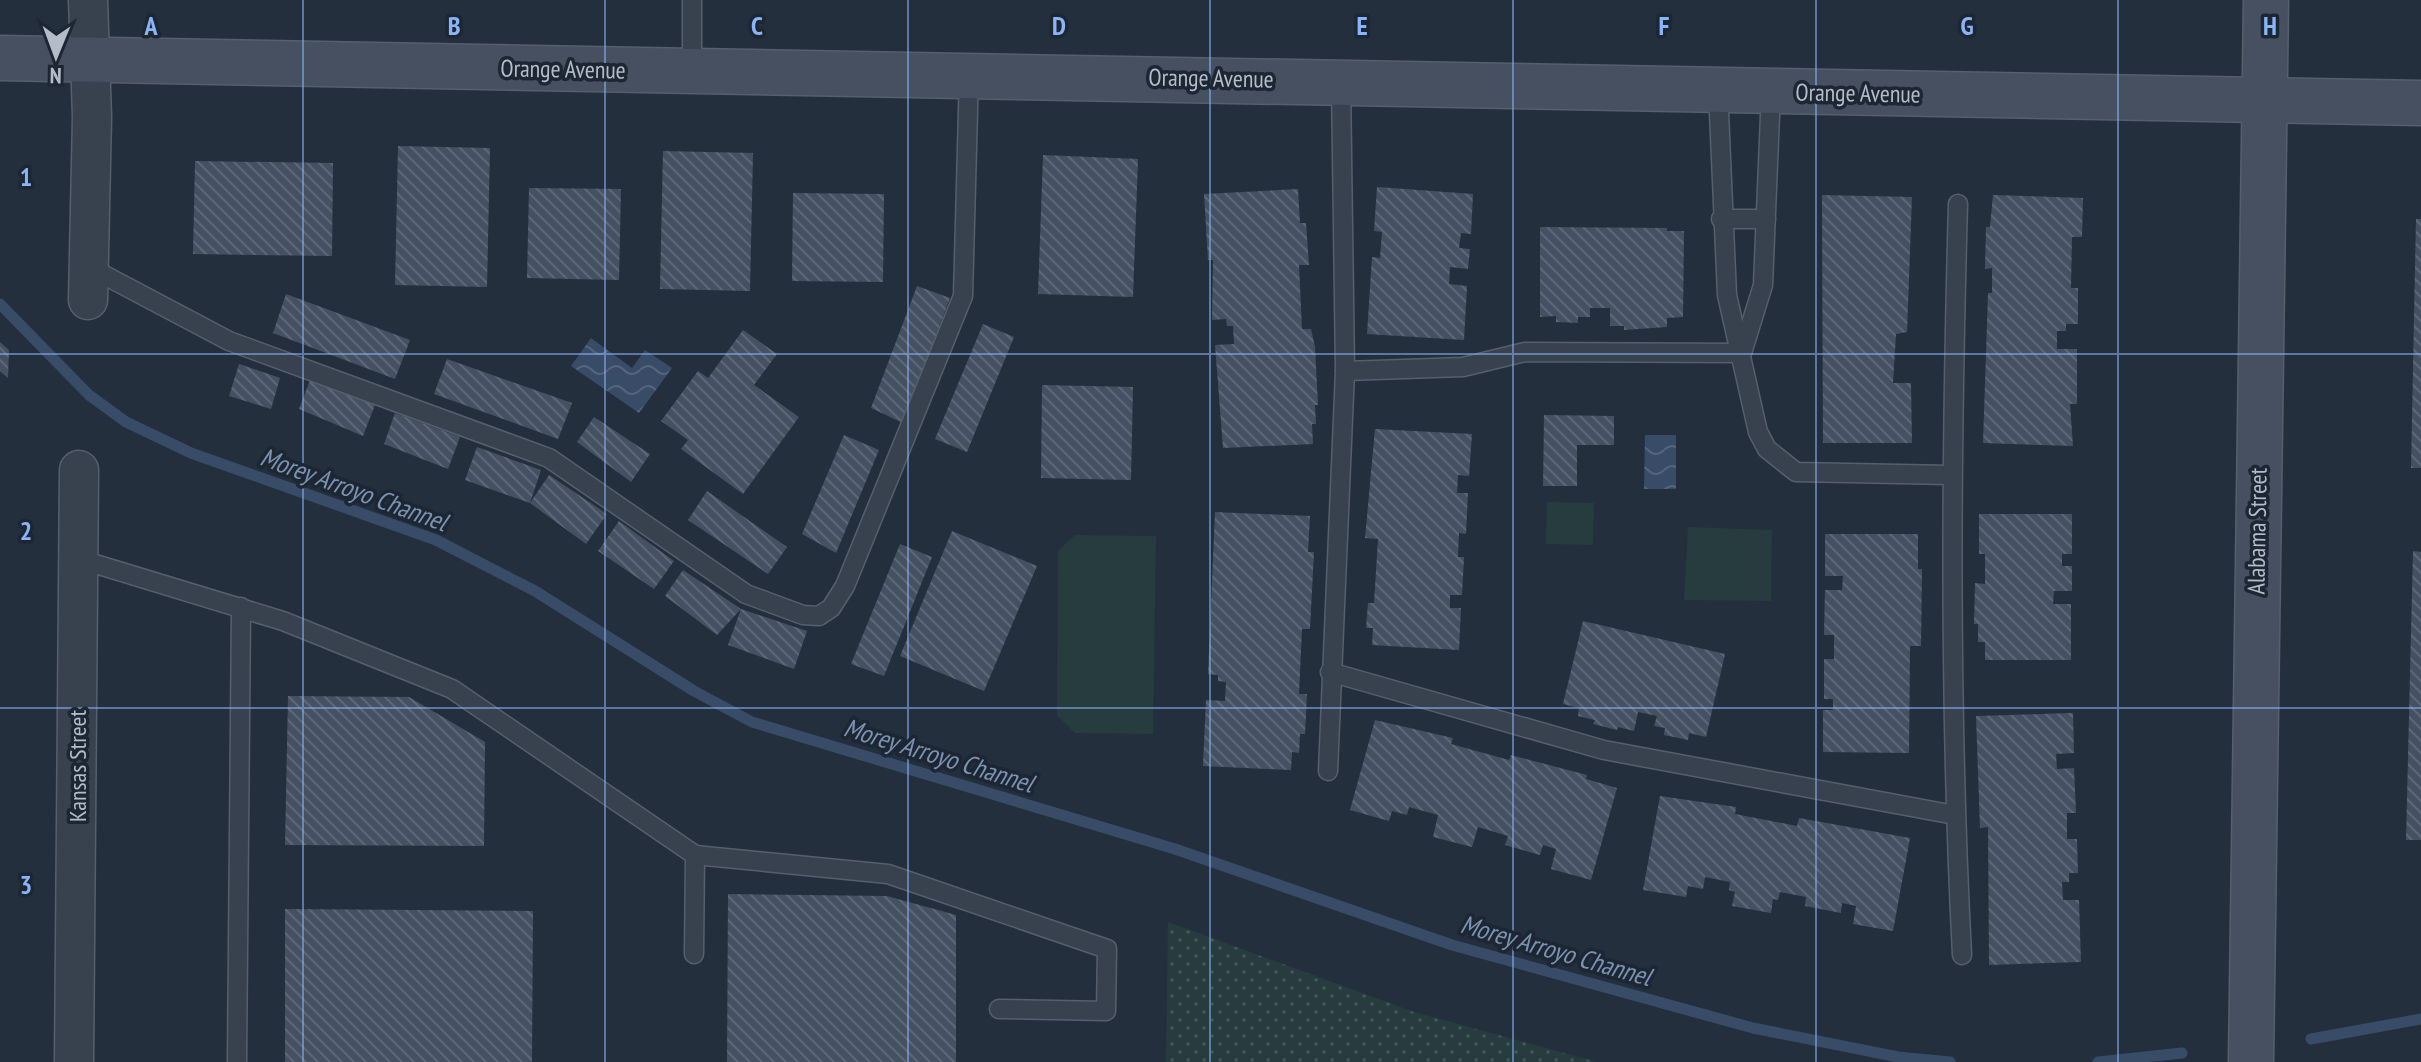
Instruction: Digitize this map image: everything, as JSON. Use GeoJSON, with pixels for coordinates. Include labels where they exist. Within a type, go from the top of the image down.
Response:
{"type":"FeatureCollection","features":[{"type":"Feature","properties":{"kind":"street"},"geometry":{"type":"LineString","coordinates":[[88,0],[92,117],[89,284]]}},
{"type":"Feature","properties":{"kind":"street","name":"Alabama Street"},"geometry":{"type":"LineString","coordinates":[[2251,1062],[2266,0]]}},
{"type":"Feature","properties":{"kind":"street","name":"Orange Avenue"},"geometry":{"type":"LineString","coordinates":[[0,58],[1341,80],[2421,103]]}},
{"type":"Feature","properties":{"kind":"street","name":"Kansas Street"},"geometry":{"type":"LineString","coordinates":[[74,1062],[79,470]]}},
{"type":"Feature","properties":{"kind":"lane"},"geometry":{"type":"LineString","coordinates":[[692,0],[692,71]]}},
{"type":"Feature","properties":{"kind":"lane"},"geometry":{"type":"LineString","coordinates":[[89,284],[229,341],[549,458],[746,594],[803,615],[819,616],[831,608],[845,586],[963,296],[969,74]]}},
{"type":"Feature","properties":{"kind":"lane"},"geometry":{"type":"LineString","coordinates":[[1328,771],[1345,371],[1341,80]]}},
{"type":"Feature","properties":{"kind":"lane"},"geometry":{"type":"LineString","coordinates":[[1718,88],[1721,219],[1727,295],[1758,432],[1767,449],[1796,472],[1951,475]]}},
{"type":"Feature","properties":{"kind":"lane"},"geometry":{"type":"LineString","coordinates":[[1742,353],[1763,285],[1771,91]]}},
{"type":"Feature","properties":{"kind":"lane"},"geometry":{"type":"LineString","coordinates":[[1958,204],[1951,475],[1955,815],[1962,955]]}},
{"type":"Feature","properties":{"kind":"lane"},"geometry":{"type":"LineString","coordinates":[[1721,219],[1766,219]]}},
{"type":"Feature","properties":{"kind":"lane"},"geometry":{"type":"LineString","coordinates":[[1345,371],[1463,367],[1525,352],[1742,353]]}},
{"type":"Feature","properties":{"kind":"lane"},"geometry":{"type":"LineString","coordinates":[[79,559],[241,607],[452,689],[695,855],[888,874],[1107,949],[1106,1011],[999,1009]]}},
{"type":"Feature","properties":{"kind":"lane"},"geometry":{"type":"LineString","coordinates":[[237,1062],[241,607]]}},
{"type":"Feature","properties":{"kind":"lane"},"geometry":{"type":"LineString","coordinates":[[1330,672],[1604,750],[1955,815]]}},
{"type":"Feature","properties":{"kind":"lane"},"geometry":{"type":"LineString","coordinates":[[694,954],[695,855]]}},
{"type":"Feature","properties":{"kind":"green space"},"geometry":{"type":"Polygon","coordinates":[[[1547,502],[1594,503],[1593,545],[1546,544],[1547,502]]]}},
{"type":"Feature","properties":{"kind":"green space"},"geometry":{"type":"Polygon","coordinates":[[[1688,527],[1772,530],[1771,601],[1684,600],[1688,527]]]}},
{"type":"Feature","properties":{"kind":"green space"},"geometry":{"type":"Polygon","coordinates":[[[1075,535],[1156,536],[1153,734],[1075,733],[1057,715],[1058,551],[1075,535]]]}},
{"type":"Feature","properties":{"kind":"green space"},"geometry":{"type":"Polygon","coordinates":[[[1168,922],[1414,1012],[1597,1062],[1166,1062],[1168,922]]]}},
{"type":"Feature","properties":{"kind":"water"},"geometry":{"type":"Polygon","coordinates":[[[591,338],[632,368],[645,350],[672,368],[639,413],[571,366],[591,338]]]}},
{"type":"Feature","properties":{"kind":"water"},"geometry":{"type":"Polygon","coordinates":[[[1645,435],[1676,435],[1676,489],[1644,489],[1645,435]]]}},
{"type":"Feature","properties":{"kind":"building"},"geometry":{"type":"Polygon","coordinates":[[[398,146],[490,148],[487,287],[395,285],[398,146]]]}},
{"type":"Feature","properties":{"kind":"building"},"geometry":{"type":"Polygon","coordinates":[[[663,151],[753,153],[750,291],[660,289],[663,151]]]}},
{"type":"Feature","properties":{"kind":"building"},"geometry":{"type":"Polygon","coordinates":[[[1043,155],[1138,159],[1133,297],[1038,294],[1043,155]]]}},
{"type":"Feature","properties":{"kind":"building"},"geometry":{"type":"Polygon","coordinates":[[[195,161],[333,163],[332,256],[193,254],[195,161]]]}},
{"type":"Feature","properties":{"kind":"building"},"geometry":{"type":"Polygon","coordinates":[[[1377,187],[1473,194],[1471,234],[1461,233],[1459,248],[1470,249],[1468,269],[1450,267],[1449,284],[1467,286],[1464,340],[1367,334],[1372,257],[1380,258],[1382,232],[1374,231],[1377,187]]]}},
{"type":"Feature","properties":{"kind":"building"},"geometry":{"type":"Polygon","coordinates":[[[529,188],[621,189],[619,280],[527,278],[529,188]]]}},
{"type":"Feature","properties":{"kind":"building"},"geometry":{"type":"Polygon","coordinates":[[[1298,189],[1300,223],[1306,223],[1309,265],[1299,265],[1302,329],[1311,329],[1315,347],[1318,405],[1315,405],[1316,424],[1312,424],[1313,444],[1223,448],[1215,345],[1234,344],[1233,326],[1227,326],[1226,319],[1212,320],[1213,260],[1208,260],[1204,194],[1298,189]]]}},
{"type":"Feature","properties":{"kind":"building"},"geometry":{"type":"Polygon","coordinates":[[[793,193],[884,194],[883,282],[792,281],[793,193]]]}},
{"type":"Feature","properties":{"kind":"building"},"geometry":{"type":"Polygon","coordinates":[[[1822,195],[1912,197],[1907,332],[1896,334],[1893,383],[1911,383],[1912,443],[1823,443],[1822,195]]]}},
{"type":"Feature","properties":{"kind":"building"},"geometry":{"type":"Polygon","coordinates":[[[1993,195],[2083,198],[2082,237],[2072,237],[2071,288],[2078,288],[2078,324],[2066,324],[2066,331],[2057,331],[2057,349],[2077,349],[2077,404],[2070,404],[2073,446],[1983,443],[1988,293],[1992,293],[1992,268],[1985,269],[1986,227],[1990,227],[1993,195]]]}},
{"type":"Feature","properties":{"kind":"building"},"geometry":{"type":"Polygon","coordinates":[[[2416,219],[2421,219],[2421,468],[2411,468],[2416,219]]]}},
{"type":"Feature","properties":{"kind":"building"},"geometry":{"type":"Polygon","coordinates":[[[1540,227],[1667,228],[1667,231],[1684,231],[1683,317],[1667,318],[1667,327],[1624,330],[1624,326],[1610,326],[1610,308],[1590,308],[1590,317],[1578,317],[1578,323],[1556,322],[1556,316],[1540,317],[1540,227]]]}},
{"type":"Feature","properties":{"kind":"building"},"geometry":{"type":"Polygon","coordinates":[[[917,286],[950,298],[903,423],[871,408],[917,286]]]}},
{"type":"Feature","properties":{"kind":"building"},"geometry":{"type":"Polygon","coordinates":[[[286,294],[410,340],[395,379],[273,333],[286,294]]]}},
{"type":"Feature","properties":{"kind":"building"},"geometry":{"type":"Polygon","coordinates":[[[983,324],[1014,337],[967,452],[935,439],[983,324]]]}},
{"type":"Feature","properties":{"kind":"building"},"geometry":{"type":"Polygon","coordinates":[[[743,330],[777,354],[754,385],[799,417],[743,494],[681,449],[688,440],[661,421],[698,371],[708,378],[743,330]]]}},
{"type":"Feature","properties":{"kind":"building"},"geometry":{"type":"Polygon","coordinates":[[[0,342],[9,350],[8,378],[0,371],[0,342]]]}},
{"type":"Feature","properties":{"kind":"building"},"geometry":{"type":"Polygon","coordinates":[[[447,359],[572,403],[558,439],[434,394],[447,359]]]}},
{"type":"Feature","properties":{"kind":"building"},"geometry":{"type":"Polygon","coordinates":[[[239,364],[280,378],[271,409],[229,396],[239,364]]]}},
{"type":"Feature","properties":{"kind":"building"},"geometry":{"type":"Polygon","coordinates":[[[310,380],[375,405],[363,436],[299,409],[310,380]]]}},
{"type":"Feature","properties":{"kind":"building"},"geometry":{"type":"Polygon","coordinates":[[[1042,385],[1133,387],[1131,480],[1041,478],[1042,385]]]}},
{"type":"Feature","properties":{"kind":"building"},"geometry":{"type":"Polygon","coordinates":[[[395,413],[460,437],[448,469],[384,444],[395,413]]]}},
{"type":"Feature","properties":{"kind":"building"},"geometry":{"type":"Polygon","coordinates":[[[1544,415],[1614,416],[1614,445],[1577,445],[1577,486],[1543,486],[1544,415]]]}},
{"type":"Feature","properties":{"kind":"building"},"geometry":{"type":"Polygon","coordinates":[[[594,417],[650,454],[631,482],[577,442],[594,417]]]}},
{"type":"Feature","properties":{"kind":"building"},"geometry":{"type":"Polygon","coordinates":[[[1375,429],[1472,434],[1469,476],[1458,475],[1457,493],[1468,493],[1466,534],[1459,533],[1458,557],[1464,557],[1462,595],[1450,595],[1450,608],[1461,608],[1459,650],[1372,645],[1373,628],[1366,628],[1368,603],[1374,603],[1378,539],[1365,538],[1375,429]]]}},
{"type":"Feature","properties":{"kind":"building"},"geometry":{"type":"Polygon","coordinates":[[[844,435],[879,450],[836,553],[802,534],[844,435]]]}},
{"type":"Feature","properties":{"kind":"building"},"geometry":{"type":"Polygon","coordinates":[[[477,447],[541,470],[530,503],[465,480],[477,447]]]}},
{"type":"Feature","properties":{"kind":"building"},"geometry":{"type":"Polygon","coordinates":[[[549,475],[607,514],[586,544],[530,503],[549,475]]]}},
{"type":"Feature","properties":{"kind":"building"},"geometry":{"type":"Polygon","coordinates":[[[707,491],[787,547],[768,574],[688,520],[707,491]]]}},
{"type":"Feature","properties":{"kind":"building"},"geometry":{"type":"Polygon","coordinates":[[[1215,512],[1310,516],[1308,552],[1314,552],[1310,629],[1302,629],[1299,694],[1307,694],[1305,734],[1300,734],[1299,753],[1292,752],[1291,770],[1203,766],[1206,700],[1225,701],[1226,682],[1218,681],[1218,675],[1208,674],[1215,512]]]}},
{"type":"Feature","properties":{"kind":"building"},"geometry":{"type":"Polygon","coordinates":[[[1979,514],[2072,514],[2072,554],[2062,554],[2062,566],[2072,566],[2072,591],[2054,591],[2053,604],[2071,604],[2071,660],[1985,660],[1985,642],[1978,642],[1978,624],[1974,624],[1975,583],[1985,584],[1985,554],[1979,554],[1979,514]]]}},
{"type":"Feature","properties":{"kind":"building"},"geometry":{"type":"Polygon","coordinates":[[[619,521],[674,561],[654,589],[598,551],[619,521]]]}},
{"type":"Feature","properties":{"kind":"building"},"geometry":{"type":"Polygon","coordinates":[[[952,531],[1037,566],[984,691],[900,656],[952,531]]]}},
{"type":"Feature","properties":{"kind":"building"},"geometry":{"type":"Polygon","coordinates":[[[1825,534],[1918,534],[1918,569],[1922,569],[1921,646],[1910,646],[1909,753],[1823,752],[1823,710],[1833,710],[1833,699],[1824,699],[1824,659],[1834,659],[1834,635],[1824,635],[1825,590],[1842,590],[1843,576],[1825,576],[1825,534]]]}},
{"type":"Feature","properties":{"kind":"building"},"geometry":{"type":"Polygon","coordinates":[[[900,544],[932,557],[884,676],[851,664],[900,544]]]}},
{"type":"Feature","properties":{"kind":"building"},"geometry":{"type":"Polygon","coordinates":[[[2413,551],[2421,552],[2421,840],[2406,840],[2413,551]]]}},
{"type":"Feature","properties":{"kind":"building"},"geometry":{"type":"Polygon","coordinates":[[[683,570],[741,609],[717,635],[665,596],[683,570]]]}},
{"type":"Feature","properties":{"kind":"building"},"geometry":{"type":"Polygon","coordinates":[[[741,609],[807,631],[794,669],[728,645],[741,609]]]}},
{"type":"Feature","properties":{"kind":"building"},"geometry":{"type":"Polygon","coordinates":[[[1583,621],[1725,654],[1706,737],[1689,733],[1688,740],[1664,735],[1665,728],[1654,726],[1657,716],[1638,712],[1634,731],[1618,727],[1617,730],[1593,724],[1595,720],[1578,716],[1579,708],[1563,704],[1583,621]]]}},
{"type":"Feature","properties":{"kind":"building"},"geometry":{"type":"Polygon","coordinates":[[[288,696],[409,697],[485,742],[484,846],[285,845],[288,696]]]}},
{"type":"Feature","properties":{"kind":"building"},"geometry":{"type":"Polygon","coordinates":[[[2073,713],[2074,753],[2056,754],[2057,769],[2074,768],[2076,813],[2067,813],[2067,839],[2077,839],[2078,873],[2069,873],[2069,882],[2062,882],[2063,900],[2079,900],[2081,962],[1989,965],[1988,827],[1980,828],[1976,716],[2073,713]]]}},
{"type":"Feature","properties":{"kind":"building"},"geometry":{"type":"Polygon","coordinates":[[[1375,720],[1453,738],[1451,744],[1509,760],[1511,755],[1587,775],[1586,779],[1617,788],[1591,880],[1551,869],[1556,849],[1543,845],[1540,855],[1505,845],[1508,836],[1478,827],[1472,847],[1433,837],[1438,815],[1409,807],[1407,815],[1392,811],[1389,821],[1350,810],[1375,720]]]}},
{"type":"Feature","properties":{"kind":"building"},"geometry":{"type":"Polygon","coordinates":[[[1660,796],[1736,807],[1735,814],[1797,826],[1799,818],[1910,838],[1893,931],[1853,924],[1856,906],[1842,903],[1841,913],[1805,906],[1806,897],[1780,892],[1778,900],[1773,899],[1771,913],[1732,906],[1735,892],[1729,890],[1730,882],[1705,877],[1703,889],[1688,886],[1686,897],[1643,890],[1660,796]]]}},
{"type":"Feature","properties":{"kind":"building"},"geometry":{"type":"Polygon","coordinates":[[[728,894],[887,896],[956,915],[956,1062],[727,1062],[728,894]]]}},
{"type":"Feature","properties":{"kind":"building"},"geometry":{"type":"Polygon","coordinates":[[[285,909],[533,911],[532,1062],[285,1062],[285,909]]]}},
{"type":"Feature","properties":{"kind":"waterway","name":"Morey Arroyo Channel"},"geometry":{"type":"LineString","coordinates":[[0,304],[89,395],[126,422],[191,453],[436,540],[535,591],[694,691],[752,722],[1175,849],[1452,945],[1753,1028],[1898,1057],[1950,1062]]}},
{"type":"Feature","properties":{"kind":"waterway","name":"Morey Arroyo Channel"},"geometry":{"type":"LineString","coordinates":[[2311,1039],[2421,1019]]}},
{"type":"Feature","properties":{"kind":"waterway","name":"Morey Arroyo Channel"},"geometry":{"type":"LineString","coordinates":[[2098,1062],[2182,1053]]}}]}
